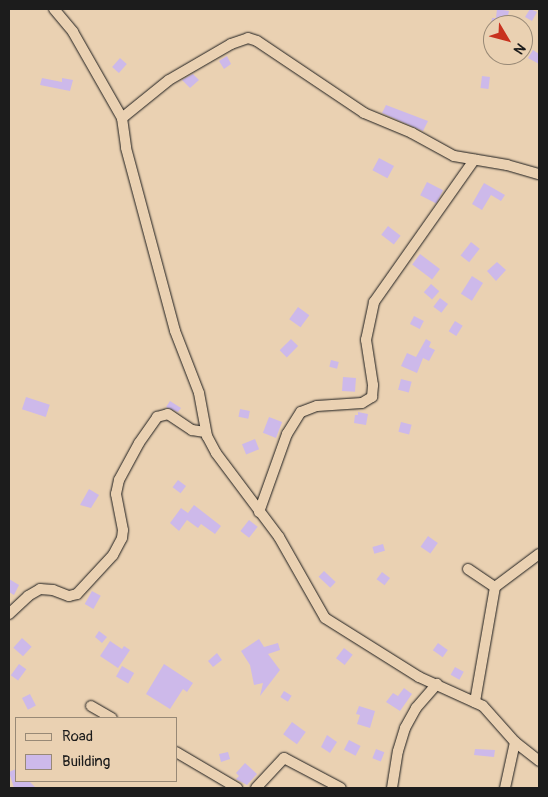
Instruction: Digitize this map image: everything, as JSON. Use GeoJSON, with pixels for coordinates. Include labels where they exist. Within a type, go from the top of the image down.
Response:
{"type":"FeatureCollection","features":[{"type":"Feature","properties":{"kind":"street"},"geometry":{"type":"LineString","coordinates":[[54,9],[73,32],[122,118],[124,139],[152,248],[180,347],[199,393],[205,432],[216,453],[288,550],[319,612],[325,618],[404,669],[483,706],[514,742],[539,761]]}},
{"type":"Feature","properties":{"kind":"street"},"geometry":{"type":"LineString","coordinates":[[122,118],[169,80],[231,44],[248,38],[257,42],[364,113],[412,133],[454,156],[507,165],[539,174]]}},
{"type":"Feature","properties":{"kind":"street"},"geometry":{"type":"LineString","coordinates":[[259,512],[287,434],[302,412],[317,406],[362,403],[372,397],[374,385],[366,340],[374,302],[474,160]]}},
{"type":"Feature","properties":{"kind":"street"},"geometry":{"type":"LineString","coordinates":[[9,614],[28,596],[40,589],[53,590],[69,596],[77,594],[113,556],[122,538],[123,530],[116,500],[119,480],[154,420],[160,415],[168,414],[192,430],[205,432]]}},
{"type":"Feature","properties":{"kind":"street"},"geometry":{"type":"LineString","coordinates":[[475,702],[495,587],[539,554]]}},
{"type":"Feature","properties":{"kind":"street"},"geometry":{"type":"LineString","coordinates":[[468,569],[495,587]]}},
{"type":"Feature","properties":{"kind":"street"},"geometry":{"type":"LineString","coordinates":[[392,788],[398,751],[405,728],[416,708],[437,684]]}},
{"type":"Feature","properties":{"kind":"street"},"geometry":{"type":"LineString","coordinates":[[91,706],[110,717]]}},
{"type":"Feature","properties":{"kind":"street"},"geometry":{"type":"LineString","coordinates":[[505,788],[514,742]]}},
{"type":"Feature","properties":{"kind":"street"},"geometry":{"type":"LineString","coordinates":[[178,753],[237,788]]}},
{"type":"Feature","properties":{"kind":"street"},"geometry":{"type":"LineString","coordinates":[[256,788],[284,758],[341,788]]}},
{"type":"Feature","properties":{"kind":"building"},"geometry":{"type":"Polygon","coordinates":[[[497,9],[509,11],[508,15],[496,15],[497,9]]]}},
{"type":"Feature","properties":{"kind":"building"},"geometry":{"type":"Polygon","coordinates":[[[530,9],[537,12],[533,19],[533,15],[526,15],[530,9]]]}},
{"type":"Feature","properties":{"kind":"building"},"geometry":{"type":"Polygon","coordinates":[[[533,50],[539,54],[539,64],[533,61],[533,50]]]}},
{"type":"Feature","properties":{"kind":"building"},"geometry":{"type":"Polygon","coordinates":[[[227,56],[231,64],[224,69],[219,61],[227,56]]]}},
{"type":"Feature","properties":{"kind":"building"},"geometry":{"type":"Polygon","coordinates":[[[120,58],[127,64],[119,73],[112,67],[120,58]]]}},
{"type":"Feature","properties":{"kind":"building"},"geometry":{"type":"Polygon","coordinates":[[[193,74],[199,80],[190,88],[182,80],[193,74]]]}},
{"type":"Feature","properties":{"kind":"building"},"geometry":{"type":"Polygon","coordinates":[[[482,76],[490,77],[488,89],[481,88],[482,76]]]}},
{"type":"Feature","properties":{"kind":"building"},"geometry":{"type":"Polygon","coordinates":[[[42,78],[62,82],[62,78],[73,80],[70,91],[40,85],[42,78]]]}},
{"type":"Feature","properties":{"kind":"building"},"geometry":{"type":"Polygon","coordinates":[[[386,105],[428,121],[423,131],[382,113],[386,105]]]}},
{"type":"Feature","properties":{"kind":"building"},"geometry":{"type":"Polygon","coordinates":[[[379,158],[394,166],[387,178],[372,170],[379,158]]]}},
{"type":"Feature","properties":{"kind":"building"},"geometry":{"type":"Polygon","coordinates":[[[427,182],[443,190],[436,204],[420,195],[427,182]]]}},
{"type":"Feature","properties":{"kind":"building"},"geometry":{"type":"Polygon","coordinates":[[[484,183],[505,195],[501,201],[491,195],[482,210],[472,204],[484,183]]]}},
{"type":"Feature","properties":{"kind":"building"},"geometry":{"type":"Polygon","coordinates":[[[388,226],[401,236],[394,245],[381,235],[388,226]]]}},
{"type":"Feature","properties":{"kind":"building"},"geometry":{"type":"Polygon","coordinates":[[[471,242],[480,249],[469,262],[461,255],[471,242]]]}},
{"type":"Feature","properties":{"kind":"building"},"geometry":{"type":"Polygon","coordinates":[[[420,254],[440,269],[432,279],[412,264],[420,254]]]}},
{"type":"Feature","properties":{"kind":"building"},"geometry":{"type":"Polygon","coordinates":[[[497,262],[506,270],[496,281],[487,271],[497,262]]]}},
{"type":"Feature","properties":{"kind":"building"},"geometry":{"type":"Polygon","coordinates":[[[472,276],[483,283],[472,301],[461,294],[472,276]]]}},
{"type":"Feature","properties":{"kind":"building"},"geometry":{"type":"Polygon","coordinates":[[[431,284],[439,291],[432,300],[424,292],[431,284]]]}},
{"type":"Feature","properties":{"kind":"building"},"geometry":{"type":"Polygon","coordinates":[[[440,298],[448,304],[441,313],[433,307],[440,298]]]}},
{"type":"Feature","properties":{"kind":"building"},"geometry":{"type":"Polygon","coordinates":[[[298,307],[309,315],[301,327],[289,319],[298,307]]]}},
{"type":"Feature","properties":{"kind":"building"},"geometry":{"type":"Polygon","coordinates":[[[414,316],[424,321],[420,329],[410,324],[414,316]]]}},
{"type":"Feature","properties":{"kind":"building"},"geometry":{"type":"Polygon","coordinates":[[[455,321],[463,326],[456,336],[449,331],[455,321]]]}},
{"type":"Feature","properties":{"kind":"building"},"geometry":{"type":"Polygon","coordinates":[[[291,339],[298,346],[287,357],[280,350],[291,339]]]}},
{"type":"Feature","properties":{"kind":"building"},"geometry":{"type":"Polygon","coordinates":[[[426,339],[431,342],[429,347],[435,350],[429,361],[423,358],[417,373],[401,366],[407,353],[416,357],[426,339]]]}},
{"type":"Feature","properties":{"kind":"building"},"geometry":{"type":"Polygon","coordinates":[[[331,360],[339,362],[337,369],[329,367],[331,360]]]}},
{"type":"Feature","properties":{"kind":"building"},"geometry":{"type":"Polygon","coordinates":[[[343,377],[356,378],[355,392],[342,391],[343,377]]]}},
{"type":"Feature","properties":{"kind":"building"},"geometry":{"type":"Polygon","coordinates":[[[401,379],[412,382],[409,392],[398,390],[401,379]]]}},
{"type":"Feature","properties":{"kind":"building"},"geometry":{"type":"Polygon","coordinates":[[[26,397],[50,405],[46,417],[22,409],[26,397]]]}},
{"type":"Feature","properties":{"kind":"building"},"geometry":{"type":"Polygon","coordinates":[[[170,401],[181,408],[178,412],[166,407],[170,401]]]}},
{"type":"Feature","properties":{"kind":"building"},"geometry":{"type":"Polygon","coordinates":[[[240,409],[250,411],[248,419],[238,417],[240,409]]]}},
{"type":"Feature","properties":{"kind":"building"},"geometry":{"type":"Polygon","coordinates":[[[358,412],[368,414],[366,425],[354,423],[355,415],[358,415],[358,412]]]}},
{"type":"Feature","properties":{"kind":"building"},"geometry":{"type":"Polygon","coordinates":[[[269,417],[282,422],[276,438],[263,433],[269,417]]]}},
{"type":"Feature","properties":{"kind":"building"},"geometry":{"type":"Polygon","coordinates":[[[401,422],[412,425],[409,435],[398,432],[401,422]]]}},
{"type":"Feature","properties":{"kind":"building"},"geometry":{"type":"Polygon","coordinates":[[[255,439],[259,449],[246,454],[242,444],[255,439]]]}},
{"type":"Feature","properties":{"kind":"building"},"geometry":{"type":"Polygon","coordinates":[[[178,480],[186,486],[181,493],[173,487],[178,480]]]}},
{"type":"Feature","properties":{"kind":"building"},"geometry":{"type":"Polygon","coordinates":[[[89,489],[99,495],[91,508],[80,505],[89,489]]]}},
{"type":"Feature","properties":{"kind":"building"},"geometry":{"type":"Polygon","coordinates":[[[194,505],[221,526],[215,534],[201,524],[198,528],[187,520],[179,531],[170,523],[181,508],[188,513],[194,505]]]}},
{"type":"Feature","properties":{"kind":"building"},"geometry":{"type":"Polygon","coordinates":[[[249,520],[258,527],[249,538],[240,531],[249,520]]]}},
{"type":"Feature","properties":{"kind":"building"},"geometry":{"type":"Polygon","coordinates":[[[428,536],[438,543],[430,554],[421,547],[428,536]]]}},
{"type":"Feature","properties":{"kind":"building"},"geometry":{"type":"Polygon","coordinates":[[[383,544],[385,551],[374,554],[372,547],[383,544]]]}},
{"type":"Feature","properties":{"kind":"building"},"geometry":{"type":"Polygon","coordinates":[[[324,571],[336,582],[330,588],[319,577],[324,571]]]}},
{"type":"Feature","properties":{"kind":"building"},"geometry":{"type":"Polygon","coordinates":[[[382,572],[390,578],[385,585],[377,579],[382,572]]]}},
{"type":"Feature","properties":{"kind":"building"},"geometry":{"type":"Polygon","coordinates":[[[9,579],[19,585],[14,595],[9,592],[9,579]]]}},
{"type":"Feature","properties":{"kind":"building"},"geometry":{"type":"Polygon","coordinates":[[[92,591],[101,596],[93,609],[85,604],[92,591]]]}},
{"type":"Feature","properties":{"kind":"building"},"geometry":{"type":"Polygon","coordinates":[[[99,631],[107,637],[102,643],[95,637],[99,631]]]}},
{"type":"Feature","properties":{"kind":"building"},"geometry":{"type":"Polygon","coordinates":[[[22,638],[32,647],[23,656],[13,648],[22,638]]]}},
{"type":"Feature","properties":{"kind":"building"},"geometry":{"type":"Polygon","coordinates":[[[259,639],[264,647],[278,643],[280,650],[268,654],[280,670],[260,696],[263,683],[254,685],[250,665],[241,651],[259,639]]]}},
{"type":"Feature","properties":{"kind":"building"},"geometry":{"type":"Polygon","coordinates":[[[110,641],[122,649],[124,646],[130,650],[118,668],[100,656],[110,641]]]}},
{"type":"Feature","properties":{"kind":"building"},"geometry":{"type":"Polygon","coordinates":[[[438,643],[448,650],[443,657],[433,650],[438,643]]]}},
{"type":"Feature","properties":{"kind":"building"},"geometry":{"type":"Polygon","coordinates":[[[344,648],[353,655],[345,665],[336,658],[344,648]]]}},
{"type":"Feature","properties":{"kind":"building"},"geometry":{"type":"Polygon","coordinates":[[[217,653],[222,660],[213,667],[208,661],[217,653]]]}},
{"type":"Feature","properties":{"kind":"building"},"geometry":{"type":"Polygon","coordinates":[[[19,664],[26,669],[18,681],[11,675],[19,664]]]}},
{"type":"Feature","properties":{"kind":"building"},"geometry":{"type":"Polygon","coordinates":[[[164,664],[193,683],[187,692],[183,689],[170,709],[146,694],[164,664]]]}},
{"type":"Feature","properties":{"kind":"building"},"geometry":{"type":"Polygon","coordinates":[[[122,666],[134,673],[128,683],[116,676],[122,666]]]}},
{"type":"Feature","properties":{"kind":"building"},"geometry":{"type":"Polygon","coordinates":[[[455,667],[464,672],[459,680],[451,675],[455,667]]]}},
{"type":"Feature","properties":{"kind":"building"},"geometry":{"type":"Polygon","coordinates":[[[404,688],[412,694],[400,711],[386,702],[393,693],[398,696],[404,688]]]}},
{"type":"Feature","properties":{"kind":"building"},"geometry":{"type":"Polygon","coordinates":[[[284,691],[292,696],[288,702],[280,697],[284,691]]]}},
{"type":"Feature","properties":{"kind":"building"},"geometry":{"type":"Polygon","coordinates":[[[30,694],[36,706],[28,710],[22,698],[30,694]]]}},
{"type":"Feature","properties":{"kind":"building"},"geometry":{"type":"Polygon","coordinates":[[[359,706],[375,711],[370,728],[357,724],[360,715],[356,714],[359,706]]]}},
{"type":"Feature","properties":{"kind":"building"},"geometry":{"type":"Polygon","coordinates":[[[292,722],[306,732],[297,744],[283,734],[292,722]]]}},
{"type":"Feature","properties":{"kind":"building"},"geometry":{"type":"Polygon","coordinates":[[[327,735],[337,742],[330,753],[321,747],[327,735]]]}},
{"type":"Feature","properties":{"kind":"building"},"geometry":{"type":"Polygon","coordinates":[[[349,740],[361,746],[356,756],[344,750],[349,740]]]}},
{"type":"Feature","properties":{"kind":"building"},"geometry":{"type":"Polygon","coordinates":[[[376,749],[384,752],[381,762],[372,758],[376,749]]]}},
{"type":"Feature","properties":{"kind":"building"},"geometry":{"type":"Polygon","coordinates":[[[475,749],[495,750],[494,757],[474,755],[475,749]]]}},
{"type":"Feature","properties":{"kind":"building"},"geometry":{"type":"Polygon","coordinates":[[[228,752],[230,759],[221,762],[219,754],[228,752]]]}},
{"type":"Feature","properties":{"kind":"building"},"geometry":{"type":"Polygon","coordinates":[[[245,763],[257,774],[247,785],[236,779],[239,776],[236,773],[245,763]]]}},
{"type":"Feature","properties":{"kind":"building"},"geometry":{"type":"Polygon","coordinates":[[[15,769],[15,782],[30,782],[36,788],[14,788],[9,772],[15,769]]]}}]}
